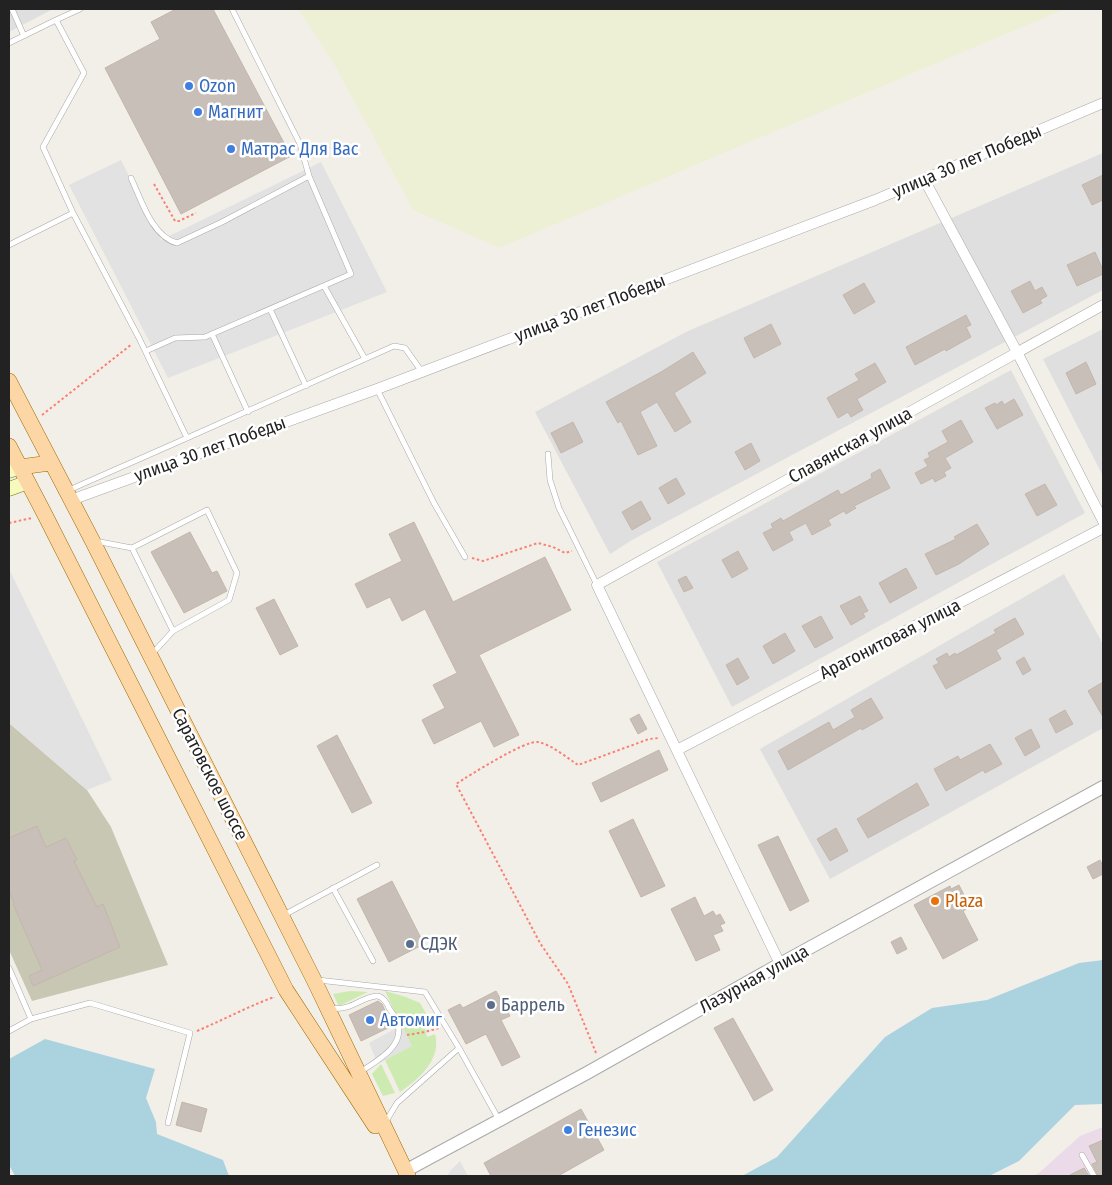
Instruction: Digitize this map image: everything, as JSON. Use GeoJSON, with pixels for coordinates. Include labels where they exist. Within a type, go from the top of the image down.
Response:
{"type":"FeatureCollection","features":[{"type":"Feature","properties":{"kind":"main road","name":"Саратовское шоссе"},"geometry":{"type":"LineString","coordinates":[[9,381],[50,463],[92,540],[282,916],[406,1174]]}},
{"type":"Feature","properties":{"kind":"main road","name":"Саратовское шоссе"},"geometry":{"type":"LineString","coordinates":[[9,446],[14,469],[28,482],[286,990],[406,1174]]}},
{"type":"Feature","properties":{"kind":"main road"},"geometry":{"type":"LineString","coordinates":[[14,469],[50,463]]}},
{"type":"Feature","properties":{"kind":"main road"},"geometry":{"type":"LineString","coordinates":[[9,489],[28,482],[50,463]]}},
{"type":"Feature","properties":{"kind":"main road"},"geometry":{"type":"LineString","coordinates":[[343,1078],[359,1073]]}},
{"type":"Feature","properties":{"kind":"street","name":"улица 30 лет Победы"},"geometry":{"type":"LineString","coordinates":[[68,495],[422,372],[874,200],[1103,103]]}},
{"type":"Feature","properties":{"kind":"street"},"geometry":{"type":"LineString","coordinates":[[924,179],[1017,352],[1103,521]]}},
{"type":"Feature","properties":{"kind":"street","name":"Славянская улица"},"geometry":{"type":"LineString","coordinates":[[597,585],[1103,305]]}},
{"type":"Feature","properties":{"kind":"street","name":"Арагонитовая улица"},"geometry":{"type":"LineString","coordinates":[[676,750],[1103,528]]}},
{"type":"Feature","properties":{"kind":"street"},"geometry":{"type":"LineString","coordinates":[[597,585],[780,964]]}},
{"type":"Feature","properties":{"kind":"street","name":"Лазурная улица"},"geometry":{"type":"LineString","coordinates":[[406,1174],[780,964],[1103,787]]}},
{"type":"Feature","properties":{"kind":"lane"},"geometry":{"type":"LineString","coordinates":[[12,9],[24,36]]}},
{"type":"Feature","properties":{"kind":"lane"},"geometry":{"type":"LineString","coordinates":[[9,44],[80,9]]}},
{"type":"Feature","properties":{"kind":"lane"},"geometry":{"type":"LineString","coordinates":[[146,351],[175,338],[204,337],[212,334],[351,274],[309,176],[300,144],[232,9]]}},
{"type":"Feature","properties":{"kind":"lane"},"geometry":{"type":"LineString","coordinates":[[56,20],[84,73],[43,147],[73,213],[146,351],[187,438]]}},
{"type":"Feature","properties":{"kind":"lane"},"geometry":{"type":"LineString","coordinates":[[131,178],[156,229],[168,239],[177,243],[222,222],[309,176]]}},
{"type":"Feature","properties":{"kind":"lane"},"geometry":{"type":"LineString","coordinates":[[9,245],[73,213]]}},
{"type":"Feature","properties":{"kind":"lane"},"geometry":{"type":"LineString","coordinates":[[324,286],[365,359]]}},
{"type":"Feature","properties":{"kind":"lane"},"geometry":{"type":"LineString","coordinates":[[270,309],[306,386]]}},
{"type":"Feature","properties":{"kind":"lane"},"geometry":{"type":"LineString","coordinates":[[212,334],[248,412]]}},
{"type":"Feature","properties":{"kind":"lane"},"geometry":{"type":"LineString","coordinates":[[68,495],[187,438],[394,346],[405,348],[422,372]]}},
{"type":"Feature","properties":{"kind":"lane"},"geometry":{"type":"LineString","coordinates":[[377,389],[434,503],[465,557]]}},
{"type":"Feature","properties":{"kind":"lane"},"geometry":{"type":"LineString","coordinates":[[548,454],[550,480],[556,498],[597,585]]}},
{"type":"Feature","properties":{"kind":"lane"},"geometry":{"type":"LineString","coordinates":[[92,540],[132,548],[207,510],[237,573],[229,600],[173,631],[150,656]]}},
{"type":"Feature","properties":{"kind":"lane"},"geometry":{"type":"LineString","coordinates":[[132,548],[173,631]]}},
{"type":"Feature","properties":{"kind":"lane"},"geometry":{"type":"LineString","coordinates":[[282,916],[377,864]]}},
{"type":"Feature","properties":{"kind":"lane"},"geometry":{"type":"LineString","coordinates":[[333,888],[373,961]]}},
{"type":"Feature","properties":{"kind":"lane"},"geometry":{"type":"LineString","coordinates":[[9,968],[31,1019]]}},
{"type":"Feature","properties":{"kind":"lane"},"geometry":{"type":"LineString","coordinates":[[314,980],[426,992],[500,1120]]}},
{"type":"Feature","properties":{"kind":"lane"},"geometry":{"type":"LineString","coordinates":[[326,1006],[338,1009],[376,996],[382,997],[398,1024],[399,1034],[391,1050],[359,1073]]}},
{"type":"Feature","properties":{"kind":"lane"},"geometry":{"type":"LineString","coordinates":[[9,1031],[31,1019],[90,1003],[190,1033],[168,1123]]}},
{"type":"Feature","properties":{"kind":"lane"},"geometry":{"type":"LineString","coordinates":[[383,1126],[397,1104],[458,1048]]}},
{"type":"Feature","properties":{"kind":"lane"},"geometry":{"type":"LineString","coordinates":[[1082,1155],[1094,1176]]}},
{"type":"Feature","properties":{"kind":"path"},"geometry":{"type":"LineString","coordinates":[[154,184],[175,221],[196,213]]}},
{"type":"Feature","properties":{"kind":"path"},"geometry":{"type":"LineString","coordinates":[[42,415],[139,338]]}},
{"type":"Feature","properties":{"kind":"path"},"geometry":{"type":"LineString","coordinates":[[9,523],[32,518]]}},
{"type":"Feature","properties":{"kind":"path"},"geometry":{"type":"LineString","coordinates":[[465,557],[483,561],[538,543],[565,553],[580,549]]}},
{"type":"Feature","properties":{"kind":"path"},"geometry":{"type":"LineString","coordinates":[[602,1065],[568,984],[540,943],[456,784],[521,747],[536,742],[550,747],[578,765],[649,739],[669,736]]}},
{"type":"Feature","properties":{"kind":"path"},"geometry":{"type":"LineString","coordinates":[[190,1033],[274,997],[279,1004]]}},
{"type":"Feature","properties":{"kind":"path"},"geometry":{"type":"LineString","coordinates":[[399,1034],[406,1035],[425,1032],[446,1026]]}},
{"type":"Feature","properties":{"kind":"shaded area"},"geometry":{"type":"Polygon","coordinates":[[[9,9],[53,9],[9,32],[9,9]]]}},
{"type":"Feature","properties":{"kind":"shaded area"},"geometry":{"type":"Polygon","coordinates":[[[298,9],[1065,9],[499,248],[413,210],[334,64],[298,9]]]}},
{"type":"Feature","properties":{"kind":"shaded area"},"geometry":{"type":"Polygon","coordinates":[[[1103,153],[1103,290],[632,540],[610,554],[535,412],[688,331],[1103,153]]]}},
{"type":"Feature","properties":{"kind":"shaded area"},"geometry":{"type":"Polygon","coordinates":[[[121,160],[161,240],[321,162],[387,292],[168,378],[69,185],[121,160]]]}},
{"type":"Feature","properties":{"kind":"shaded area"},"geometry":{"type":"Polygon","coordinates":[[[1103,329],[1103,476],[1043,359],[1103,329]]]}},
{"type":"Feature","properties":{"kind":"shaded area"},"geometry":{"type":"Polygon","coordinates":[[[1011,370],[1085,513],[732,707],[657,562],[1011,370]]]}},
{"type":"Feature","properties":{"kind":"shaded area"},"geometry":{"type":"Polygon","coordinates":[[[9,569],[112,780],[87,790],[9,723],[9,569]]]}},
{"type":"Feature","properties":{"kind":"shaded area"},"geometry":{"type":"Polygon","coordinates":[[[1064,574],[1103,644],[1103,728],[830,879],[760,749],[1064,574]]]}},
{"type":"Feature","properties":{"kind":"shaded area"},"geometry":{"type":"Polygon","coordinates":[[[9,723],[87,790],[111,827],[168,965],[32,1001],[9,950],[9,723]]]}},
{"type":"Feature","properties":{"kind":"shaded area"},"geometry":{"type":"Polygon","coordinates":[[[402,1025],[412,1046],[378,1064],[369,1043],[402,1025]]]}},
{"type":"Feature","properties":{"kind":"shaded area"},"geometry":{"type":"Polygon","coordinates":[[[1103,1127],[1103,1176],[1033,1176],[1039,1173],[1080,1136],[1103,1127]]]}},
{"type":"Feature","properties":{"kind":"shaded area"},"geometry":{"type":"Polygon","coordinates":[[[460,1161],[468,1176],[447,1176],[451,1170],[460,1161]]]}},
{"type":"Feature","properties":{"kind":"green space"},"geometry":{"type":"Polygon","coordinates":[[[350,991],[368,992],[339,1006],[333,994],[350,991]]]}},
{"type":"Feature","properties":{"kind":"green space"},"geometry":{"type":"Polygon","coordinates":[[[385,991],[420,1003],[432,1024],[425,1028],[427,1037],[435,1034],[435,1052],[432,1060],[421,1075],[400,1092],[385,1060],[411,1046],[385,991]]]}},
{"type":"Feature","properties":{"kind":"green space"},"geometry":{"type":"Polygon","coordinates":[[[381,1064],[395,1093],[383,1096],[372,1074],[381,1064]]]}},
{"type":"Feature","properties":{"kind":"water"},"geometry":{"type":"Polygon","coordinates":[[[1103,960],[1103,1104],[1075,1105],[1019,1161],[989,1176],[742,1176],[777,1157],[885,1037],[932,1008],[987,1000],[1079,963],[1103,960]]]}},
{"type":"Feature","properties":{"kind":"water"},"geometry":{"type":"Polygon","coordinates":[[[45,1039],[155,1069],[146,1098],[156,1122],[157,1134],[223,1160],[229,1176],[15,1176],[9,1165],[9,1059],[45,1039]]]}},
{"type":"Feature","properties":{"kind":"building","name":"Магнит"},"geometry":{"type":"Polygon","coordinates":[[[176,9],[213,9],[291,156],[181,214],[105,68],[160,39],[151,22],[176,9]]]}},
{"type":"Feature","properties":{"kind":"building"},"geometry":{"type":"Polygon","coordinates":[[[1103,175],[1103,200],[1092,205],[1082,185],[1103,175]]]}},
{"type":"Feature","properties":{"kind":"building"},"geometry":{"type":"Polygon","coordinates":[[[1095,252],[1103,274],[1077,286],[1067,265],[1095,252]]]}},
{"type":"Feature","properties":{"kind":"building"},"geometry":{"type":"Polygon","coordinates":[[[1030,281],[1035,291],[1042,287],[1047,296],[1040,300],[1042,303],[1023,313],[1011,291],[1030,281]]]}},
{"type":"Feature","properties":{"kind":"building"},"geometry":{"type":"Polygon","coordinates":[[[864,283],[875,302],[854,314],[843,295],[864,283]]]}},
{"type":"Feature","properties":{"kind":"building"},"geometry":{"type":"Polygon","coordinates":[[[966,315],[971,325],[966,327],[971,337],[915,365],[906,347],[966,315]]]}},
{"type":"Feature","properties":{"kind":"building"},"geometry":{"type":"Polygon","coordinates":[[[771,324],[781,344],[754,358],[744,338],[771,324]]]}},
{"type":"Feature","properties":{"kind":"building"},"geometry":{"type":"Polygon","coordinates":[[[693,352],[706,373],[674,393],[691,422],[675,432],[657,402],[640,412],[657,446],[638,455],[621,421],[618,423],[606,402],[693,352]]]}},
{"type":"Feature","properties":{"kind":"building"},"geometry":{"type":"Polygon","coordinates":[[[1086,362],[1096,384],[1076,394],[1066,373],[1086,362]]]}},
{"type":"Feature","properties":{"kind":"building"},"geometry":{"type":"Polygon","coordinates":[[[875,363],[886,382],[857,399],[863,410],[851,417],[848,412],[838,418],[827,398],[859,380],[855,374],[875,363]]]}},
{"type":"Feature","properties":{"kind":"building"},"geometry":{"type":"Polygon","coordinates":[[[1014,399],[1023,415],[997,429],[985,408],[1002,401],[1004,405],[1014,399]]]}},
{"type":"Feature","properties":{"kind":"building"},"geometry":{"type":"Polygon","coordinates":[[[961,420],[973,442],[945,458],[951,468],[944,472],[946,476],[935,482],[933,478],[921,484],[915,473],[928,466],[924,460],[930,457],[928,453],[948,442],[942,431],[961,420]]]}},
{"type":"Feature","properties":{"kind":"building"},"geometry":{"type":"Polygon","coordinates":[[[573,422],[583,442],[561,453],[551,433],[573,422]]]}},
{"type":"Feature","properties":{"kind":"building"},"geometry":{"type":"Polygon","coordinates":[[[751,443],[760,461],[745,470],[735,452],[751,443]]]}},
{"type":"Feature","properties":{"kind":"building"},"geometry":{"type":"Polygon","coordinates":[[[880,469],[890,488],[854,506],[856,508],[846,514],[844,511],[828,520],[831,525],[812,535],[806,523],[789,532],[793,540],[773,551],[763,533],[773,528],[771,524],[781,518],[783,521],[838,490],[841,495],[872,478],[871,474],[880,469]]]}},
{"type":"Feature","properties":{"kind":"building"},"geometry":{"type":"Polygon","coordinates":[[[676,478],[685,494],[668,504],[659,488],[676,478]]]}},
{"type":"Feature","properties":{"kind":"building"},"geometry":{"type":"Polygon","coordinates":[[[1045,484],[1057,505],[1037,516],[1025,494],[1045,484]]]}},
{"type":"Feature","properties":{"kind":"building"},"geometry":{"type":"Polygon","coordinates":[[[641,501],[651,519],[632,530],[622,512],[641,501]]]}},
{"type":"Feature","properties":{"kind":"building"},"geometry":{"type":"Polygon","coordinates":[[[414,522],[453,602],[545,557],[571,610],[479,655],[519,735],[494,747],[481,721],[434,744],[422,720],[445,708],[433,685],[457,673],[425,609],[402,621],[390,597],[367,608],[355,584],[402,561],[389,534],[414,522]]]}},
{"type":"Feature","properties":{"kind":"building"},"geometry":{"type":"Polygon","coordinates":[[[977,524],[989,544],[959,564],[936,575],[925,554],[956,539],[954,537],[977,524]]]}},
{"type":"Feature","properties":{"kind":"building"},"geometry":{"type":"Polygon","coordinates":[[[190,532],[212,573],[217,571],[227,591],[184,613],[151,552],[190,532]]]}},
{"type":"Feature","properties":{"kind":"building"},"geometry":{"type":"Polygon","coordinates":[[[738,551],[748,569],[732,578],[722,560],[738,551]]]}},
{"type":"Feature","properties":{"kind":"building"},"geometry":{"type":"Polygon","coordinates":[[[906,568],[917,588],[890,603],[879,583],[906,568]]]}},
{"type":"Feature","properties":{"kind":"building"},"geometry":{"type":"Polygon","coordinates":[[[686,576],[693,588],[684,592],[678,580],[686,576]]]}},
{"type":"Feature","properties":{"kind":"building"},"geometry":{"type":"Polygon","coordinates":[[[860,596],[868,611],[863,613],[865,617],[851,625],[840,606],[860,596]]]}},
{"type":"Feature","properties":{"kind":"building"},"geometry":{"type":"Polygon","coordinates":[[[274,599],[298,646],[280,655],[256,608],[274,599]]]}},
{"type":"Feature","properties":{"kind":"building"},"geometry":{"type":"Polygon","coordinates":[[[821,616],[833,638],[815,648],[802,626],[821,616]]]}},
{"type":"Feature","properties":{"kind":"building"},"geometry":{"type":"Polygon","coordinates":[[[1015,618],[1024,634],[996,650],[1001,659],[946,689],[933,666],[939,663],[936,659],[947,653],[949,657],[955,653],[956,655],[996,633],[994,630],[1015,618]]]}},
{"type":"Feature","properties":{"kind":"building"},"geometry":{"type":"Polygon","coordinates":[[[785,633],[795,651],[773,664],[763,646],[785,633]]]}},
{"type":"Feature","properties":{"kind":"building"},"geometry":{"type":"Polygon","coordinates":[[[1024,657],[1031,670],[1023,675],[1016,662],[1024,657]]]}},
{"type":"Feature","properties":{"kind":"building"},"geometry":{"type":"Polygon","coordinates":[[[738,658],[749,678],[737,685],[726,665],[738,658]]]}},
{"type":"Feature","properties":{"kind":"building"},"geometry":{"type":"Polygon","coordinates":[[[1103,682],[1103,717],[1088,691],[1103,682]]]}},
{"type":"Feature","properties":{"kind":"building"},"geometry":{"type":"Polygon","coordinates":[[[871,698],[883,718],[862,730],[861,728],[788,770],[778,751],[829,722],[833,730],[855,717],[851,710],[871,698]]]}},
{"type":"Feature","properties":{"kind":"building"},"geometry":{"type":"Polygon","coordinates":[[[1065,710],[1073,724],[1056,733],[1049,719],[1065,710]]]}},
{"type":"Feature","properties":{"kind":"building"},"geometry":{"type":"Polygon","coordinates":[[[639,714],[647,729],[638,734],[630,719],[639,714]]]}},
{"type":"Feature","properties":{"kind":"building"},"geometry":{"type":"Polygon","coordinates":[[[1031,729],[1040,747],[1025,756],[1015,738],[1031,729]]]}},
{"type":"Feature","properties":{"kind":"building"},"geometry":{"type":"Polygon","coordinates":[[[337,735],[372,803],[352,813],[317,746],[337,735]]]}},
{"type":"Feature","properties":{"kind":"building"},"geometry":{"type":"Polygon","coordinates":[[[990,744],[1002,764],[985,773],[983,770],[946,791],[934,769],[958,756],[960,760],[990,744]]]}},
{"type":"Feature","properties":{"kind":"building"},"geometry":{"type":"Polygon","coordinates":[[[659,750],[668,770],[601,802],[592,783],[659,750]]]}},
{"type":"Feature","properties":{"kind":"building"},"geometry":{"type":"Polygon","coordinates":[[[917,783],[929,805],[868,838],[857,819],[917,783]]]}},
{"type":"Feature","properties":{"kind":"building"},"geometry":{"type":"Polygon","coordinates":[[[633,819],[665,886],[641,897],[609,831],[633,819]]]}},
{"type":"Feature","properties":{"kind":"building"},"geometry":{"type":"Polygon","coordinates":[[[37,826],[46,847],[66,838],[77,860],[74,861],[97,907],[103,904],[120,947],[33,986],[29,976],[42,970],[13,904],[9,890],[9,838],[37,826]]]}},
{"type":"Feature","properties":{"kind":"building"},"geometry":{"type":"Polygon","coordinates":[[[836,828],[848,851],[830,861],[817,839],[836,828]]]}},
{"type":"Feature","properties":{"kind":"building"},"geometry":{"type":"Polygon","coordinates":[[[778,836],[809,901],[790,911],[758,845],[778,836]]]}},
{"type":"Feature","properties":{"kind":"building"},"geometry":{"type":"Polygon","coordinates":[[[1100,860],[1103,866],[1103,874],[1093,879],[1087,867],[1100,860]]]}},
{"type":"Feature","properties":{"kind":"building"},"geometry":{"type":"Polygon","coordinates":[[[392,881],[424,944],[389,962],[357,899],[392,881]]]}},
{"type":"Feature","properties":{"kind":"building"},"geometry":{"type":"Polygon","coordinates":[[[959,885],[970,907],[963,911],[978,940],[943,959],[914,905],[950,886],[951,889],[959,885]]]}},
{"type":"Feature","properties":{"kind":"building"},"geometry":{"type":"Polygon","coordinates":[[[695,897],[704,916],[713,911],[716,916],[720,914],[725,923],[720,925],[723,931],[713,935],[720,950],[696,961],[671,909],[695,897]]]}},
{"type":"Feature","properties":{"kind":"building"},"geometry":{"type":"Polygon","coordinates":[[[901,937],[907,949],[897,954],[891,942],[901,937]]]}},
{"type":"Feature","properties":{"kind":"building"},"geometry":{"type":"Polygon","coordinates":[[[496,991],[510,1016],[501,1020],[520,1057],[502,1066],[486,1034],[466,1044],[448,1010],[460,1004],[463,1008],[496,991]]]}},
{"type":"Feature","properties":{"kind":"building","name":"Автомиг"},"geometry":{"type":"Polygon","coordinates":[[[378,1001],[382,1004],[392,1026],[361,1041],[349,1015],[378,1001]]]}},
{"type":"Feature","properties":{"kind":"building"},"geometry":{"type":"Polygon","coordinates":[[[733,1018],[773,1090],[754,1101],[714,1028],[733,1018]]]}},
{"type":"Feature","properties":{"kind":"building"},"geometry":{"type":"Polygon","coordinates":[[[182,1102],[207,1109],[201,1132],[176,1125],[182,1102]]]}},
{"type":"Feature","properties":{"kind":"building","name":"Генезис"},"geometry":{"type":"Polygon","coordinates":[[[581,1109],[604,1150],[558,1176],[491,1176],[484,1163],[581,1109]]]}},
{"type":"Feature","properties":{"kind":"building"},"geometry":{"type":"Polygon","coordinates":[[[1103,1140],[1103,1176],[1098,1176],[1092,1164],[1097,1162],[1089,1146],[1103,1140]]]}},
{"type":"Feature","properties":{"kind":"building"},"geometry":{"type":"Polygon","coordinates":[[[1084,1168],[1089,1176],[1068,1176],[1084,1168]]]}},
{"type":"Feature","properties":{"kind":"place","name":"Ozon"},"geometry":{"type":"Point","coordinates":[189,86]}},
{"type":"Feature","properties":{"kind":"place","name":"Магнит"},"geometry":{"type":"Point","coordinates":[198,112]}},
{"type":"Feature","properties":{"kind":"place","name":"Матрас Для Вас"},"geometry":{"type":"Point","coordinates":[231,149]}},
{"type":"Feature","properties":{"kind":"place","name":"Plaza"},"geometry":{"type":"Point","coordinates":[935,901]}},
{"type":"Feature","properties":{"kind":"place","name":"СДЭК"},"geometry":{"type":"Point","coordinates":[410,944]}},
{"type":"Feature","properties":{"kind":"place","name":"Баррель"},"geometry":{"type":"Point","coordinates":[491,1005]}},
{"type":"Feature","properties":{"kind":"place","name":"Автомиг"},"geometry":{"type":"Point","coordinates":[370,1020]}},
{"type":"Feature","properties":{"kind":"place","name":"Генезис"},"geometry":{"type":"Point","coordinates":[568,1130]}}]}
